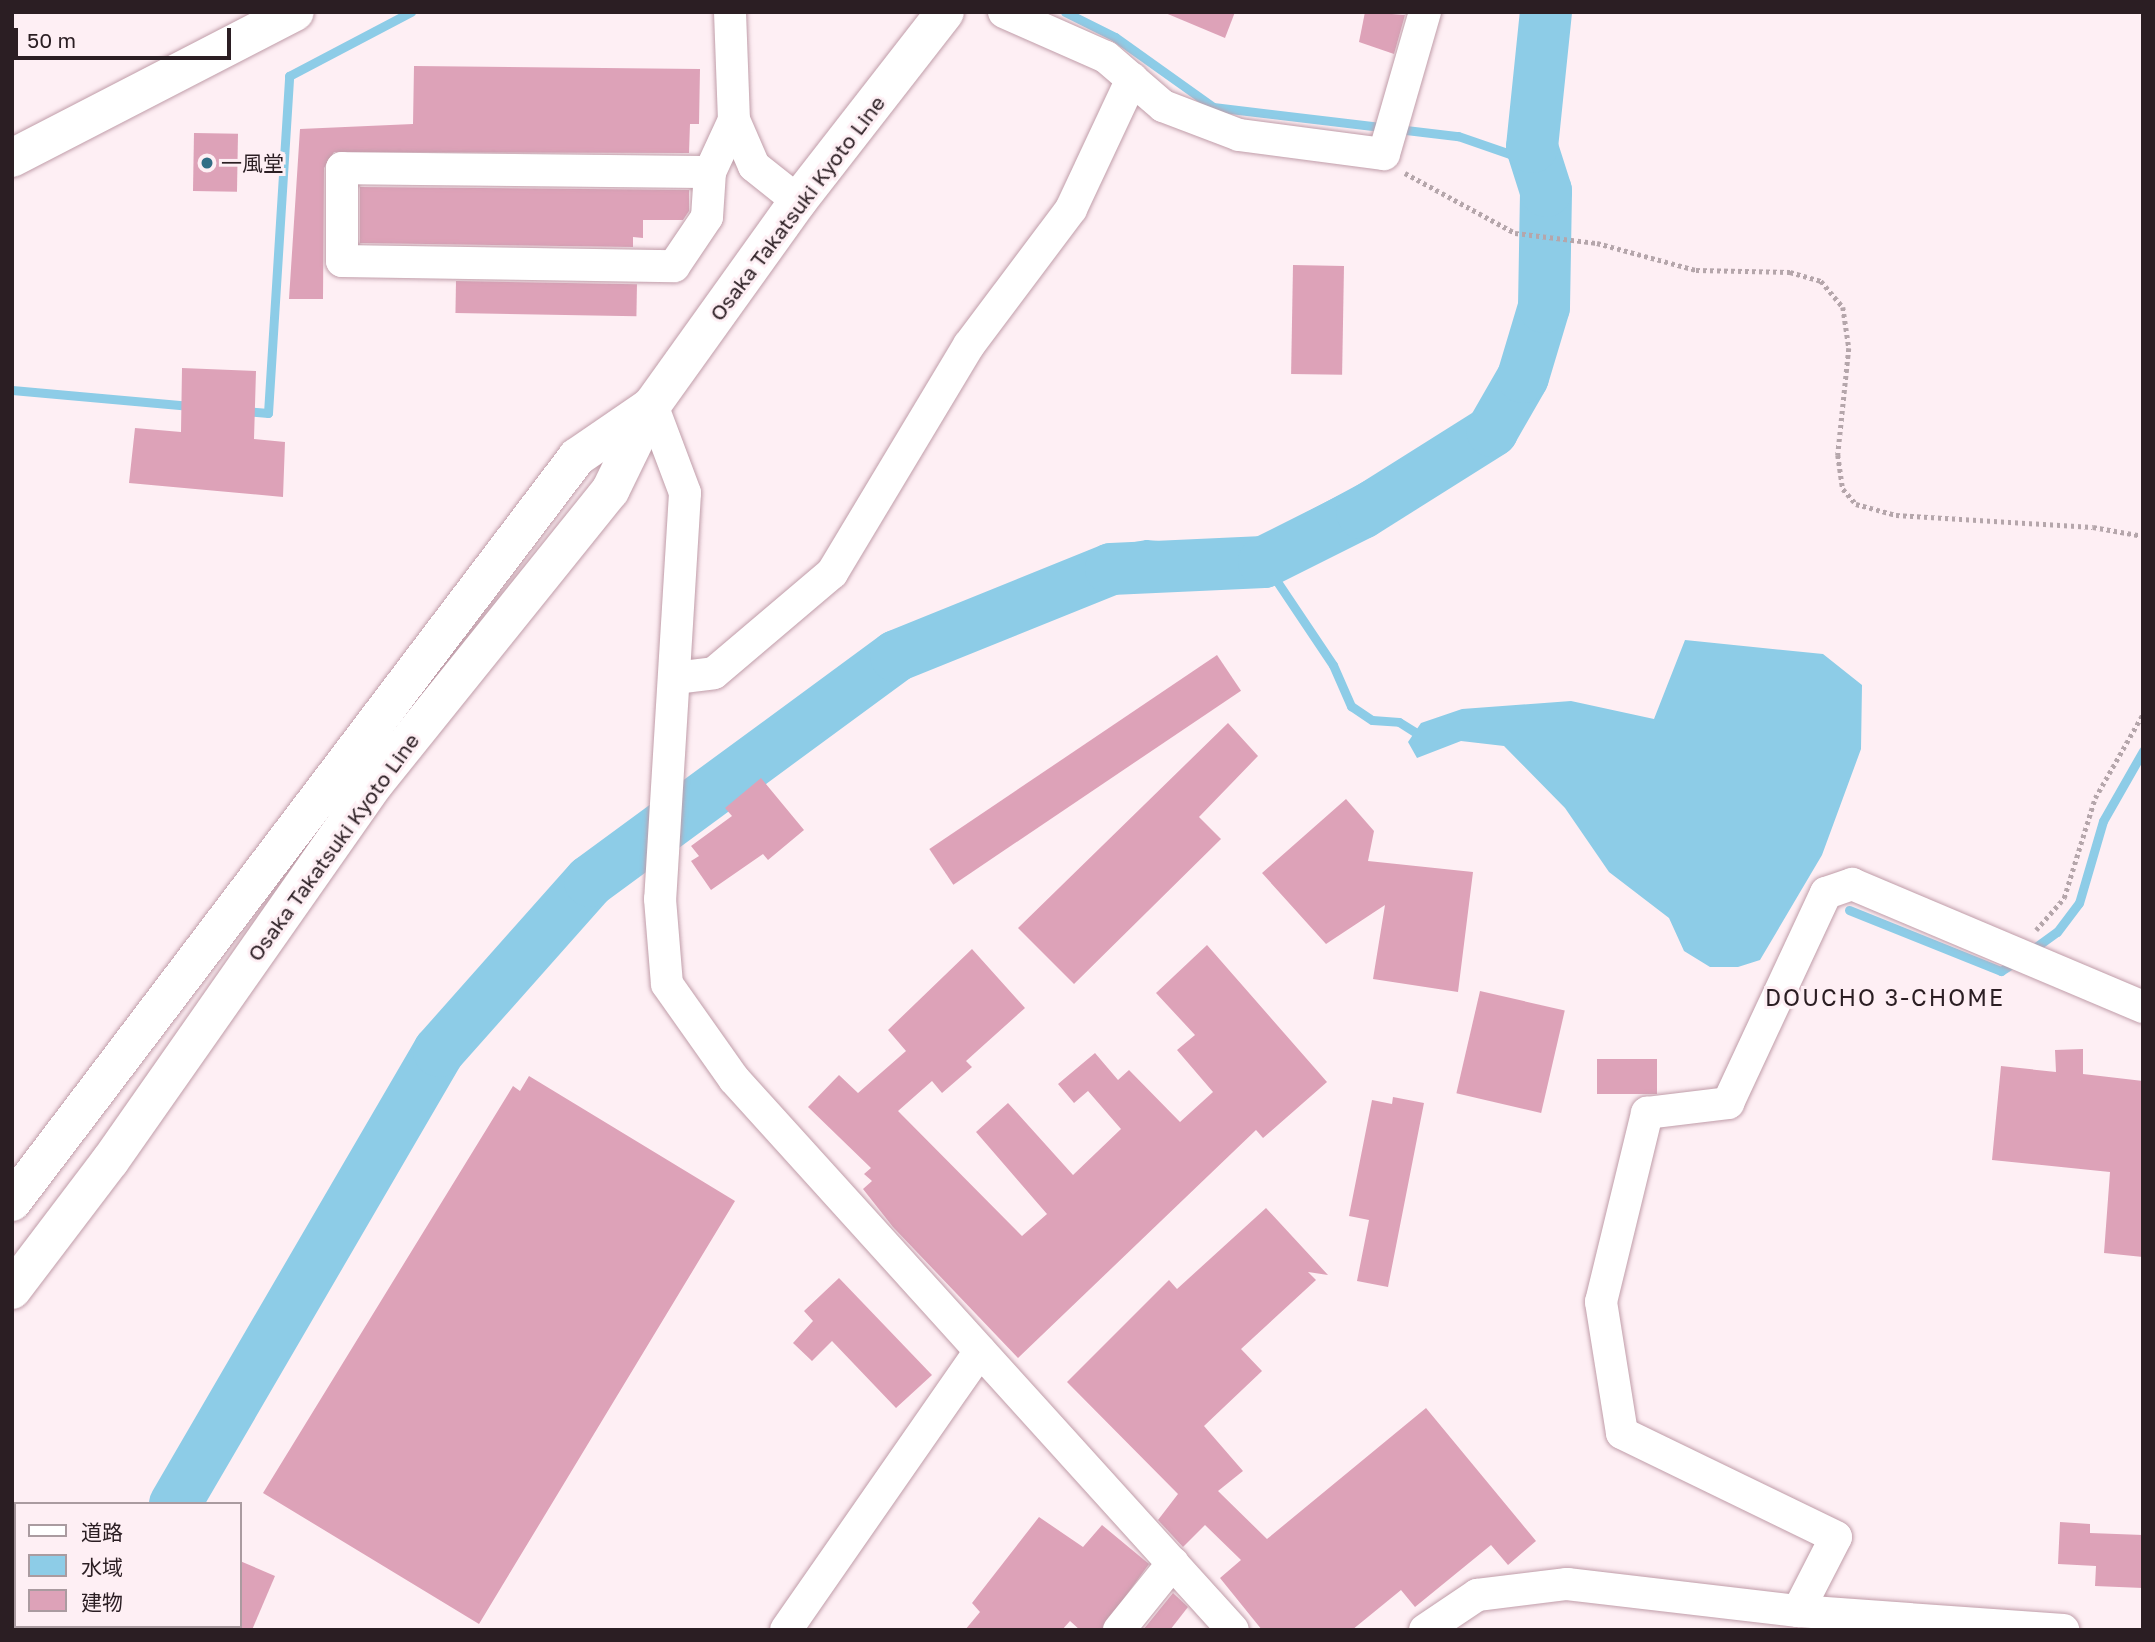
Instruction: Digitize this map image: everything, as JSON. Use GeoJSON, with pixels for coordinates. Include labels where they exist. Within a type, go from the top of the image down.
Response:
{"type":"FeatureCollection","features":[{"type":"Feature","properties":{"kind":"main road","name":"Osaka Takatsuki Kyoto Line"},"geometry":{"type":"LineString","coordinates":[[12,1290],[110,1161],[375,783],[610,491],[652,405],[797,201],[945,12]]}},
{"type":"Feature","properties":{"kind":"main road"},"geometry":{"type":"LineString","coordinates":[[12,158],[291,13]]}},
{"type":"Feature","properties":{"kind":"main road","name":"Osaka Takatsuki Kyoto Line"},"geometry":{"type":"LineString","coordinates":[[12,1202],[577,457],[652,405]]}},
{"type":"Feature","properties":{"kind":"street"},"geometry":{"type":"LineString","coordinates":[[730,12],[734,120],[754,166],[797,201]]}},
{"type":"Feature","properties":{"kind":"street"},"geometry":{"type":"LineString","coordinates":[[1004,12],[1106,57],[1163,106],[1240,135],[1385,150],[1401,109],[1425,12]]}},
{"type":"Feature","properties":{"kind":"street"},"geometry":{"type":"LineString","coordinates":[[675,678],[714,673],[832,573],[969,345],[1071,209],[1132,79]]}},
{"type":"Feature","properties":{"kind":"street"},"geometry":{"type":"LineString","coordinates":[[710,172],[342,168],[342,261],[674,266],[707,217],[710,172],[734,120]]}},
{"type":"Feature","properties":{"kind":"street"},"geometry":{"type":"LineString","coordinates":[[652,405],[685,493],[663,850],[667,984],[734,1079],[1233,1630]]}},
{"type":"Feature","properties":{"kind":"street"},"geometry":{"type":"LineString","coordinates":[[1798,1611],[1836,1537],[1622,1433],[1601,1301],[1647,1113],[1728,1103],[1826,893],[1852,884],[2143,1007]]}},
{"type":"Feature","properties":{"kind":"street"},"geometry":{"type":"LineString","coordinates":[[786,1630],[981,1350]]}},
{"type":"Feature","properties":{"kind":"street"},"geometry":{"type":"LineString","coordinates":[[1119,1630],[1173,1563]]}},
{"type":"Feature","properties":{"kind":"street"},"geometry":{"type":"LineString","coordinates":[[1425,1630],[1477,1595],[1567,1584],[1798,1611],[2063,1630]]}},
{"type":"Feature","properties":{"kind":"path"},"geometry":{"type":"LineString","coordinates":[[1385,150],[1419,186],[1527,236],[1564,237],[1696,271],[1790,272],[1821,281],[1843,307],[1849,348],[1838,456],[1843,489],[1857,505],[1896,514],[2093,527],[2143,536]]}},
{"type":"Feature","properties":{"kind":"path"},"geometry":{"type":"LineString","coordinates":[[2010,949],[2064,898],[2095,797],[2143,715]]}},
{"type":"Feature","properties":{"kind":"water"},"geometry":{"type":"Polygon","coordinates":[[[1685,640],[1823,654],[1862,685],[1861,749],[1822,855],[1760,960],[1738,967],[1710,967],[1684,951],[1669,918],[1609,872],[1565,808],[1504,746],[1461,741],[1417,758],[1408,742],[1421,723],[1462,709],[1571,701],[1654,719],[1685,640]]]}},
{"type":"Feature","properties":{"kind":"building"},"geometry":{"type":"Polygon","coordinates":[[[1163,12],[1235,12],[1225,38],[1163,12]]]}},
{"type":"Feature","properties":{"kind":"building"},"geometry":{"type":"Polygon","coordinates":[[[1365,12],[1405,15],[1394,54],[1359,42],[1365,12]]]}},
{"type":"Feature","properties":{"kind":"building"},"geometry":{"type":"Polygon","coordinates":[[[414,66],[700,69],[699,124],[690,124],[689,153],[334,152],[324,168],[323,299],[289,299],[300,129],[413,124],[414,66]]]}},
{"type":"Feature","properties":{"kind":"building"},"geometry":{"type":"Polygon","coordinates":[[[194,133],[238,134],[237,192],[193,191],[194,133]]]}},
{"type":"Feature","properties":{"kind":"building"},"geometry":{"type":"Polygon","coordinates":[[[360,187],[689,190],[689,211],[683,220],[643,220],[643,238],[633,237],[633,247],[360,243],[360,187]]]}},
{"type":"Feature","properties":{"kind":"building"},"geometry":{"type":"Polygon","coordinates":[[[1293,265],[1344,266],[1342,375],[1291,374],[1293,265]]]}},
{"type":"Feature","properties":{"kind":"building"},"geometry":{"type":"Polygon","coordinates":[[[456,281],[637,284],[636,316],[455,313],[456,281]]]}},
{"type":"Feature","properties":{"kind":"building"},"geometry":{"type":"Polygon","coordinates":[[[182,368],[256,371],[254,439],[285,442],[283,497],[129,483],[135,428],[181,432],[182,368]]]}},
{"type":"Feature","properties":{"kind":"building"},"geometry":{"type":"Polygon","coordinates":[[[1217,655],[1241,691],[953,885],[929,849],[1217,655]]]}},
{"type":"Feature","properties":{"kind":"building"},"geometry":{"type":"Polygon","coordinates":[[[1228,723],[1258,756],[1199,817],[1221,839],[1074,984],[1018,928],[1228,723]]]}},
{"type":"Feature","properties":{"kind":"building"},"geometry":{"type":"Polygon","coordinates":[[[761,778],[804,830],[768,860],[763,854],[711,890],[691,861],[699,856],[691,846],[732,816],[725,808],[761,778]]]}},
{"type":"Feature","properties":{"kind":"building"},"geometry":{"type":"Polygon","coordinates":[[[1346,799],[1374,831],[1368,861],[1473,872],[1458,992],[1373,979],[1385,905],[1326,944],[1262,873],[1346,799]]]}},
{"type":"Feature","properties":{"kind":"building"},"geometry":{"type":"Polygon","coordinates":[[[1207,945],[1327,1082],[1263,1138],[1256,1130],[1018,1358],[893,1227],[863,1189],[872,1181],[864,1174],[871,1168],[808,1107],[839,1075],[858,1093],[906,1051],[888,1030],[972,949],[1025,1008],[966,1061],[972,1067],[942,1093],[932,1081],[898,1111],[1022,1236],[1047,1214],[976,1132],[1008,1103],[1073,1175],[1121,1129],[1088,1091],[1074,1103],[1058,1084],[1095,1053],[1118,1080],[1129,1070],[1180,1122],[1213,1092],[1177,1050],[1195,1035],[1156,993],[1207,945]]]}},
{"type":"Feature","properties":{"kind":"building"},"geometry":{"type":"Polygon","coordinates":[[[1480,991],[1565,1011],[1541,1113],[1456,1093],[1480,991]]]}},
{"type":"Feature","properties":{"kind":"building"},"geometry":{"type":"Polygon","coordinates":[[[2083,1049],[2083,1074],[2143,1081],[2143,1257],[2104,1253],[2110,1172],[1992,1160],[2001,1066],[2056,1072],[2055,1050],[2083,1049]]]}},
{"type":"Feature","properties":{"kind":"building"},"geometry":{"type":"Polygon","coordinates":[[[1597,1059],[1657,1059],[1657,1094],[1597,1094],[1597,1059]]]}},
{"type":"Feature","properties":{"kind":"building"},"geometry":{"type":"Polygon","coordinates":[[[529,1076],[735,1201],[479,1624],[263,1493],[513,1086],[520,1091],[529,1076]]]}},
{"type":"Feature","properties":{"kind":"building"},"geometry":{"type":"Polygon","coordinates":[[[1393,1097],[1424,1103],[1388,1287],[1357,1281],[1369,1220],[1349,1216],[1372,1100],[1392,1104],[1393,1097]]]}},
{"type":"Feature","properties":{"kind":"building"},"geometry":{"type":"Polygon","coordinates":[[[1266,1208],[1328,1275],[1308,1272],[1316,1280],[1241,1349],[1262,1371],[1204,1426],[1243,1471],[1218,1491],[1267,1539],[1426,1408],[1536,1541],[1508,1565],[1491,1545],[1415,1607],[1401,1590],[1352,1630],[1262,1630],[1220,1578],[1241,1560],[1205,1525],[1183,1547],[1158,1520],[1178,1494],[1067,1382],[1169,1280],[1177,1289],[1266,1208]]]}},
{"type":"Feature","properties":{"kind":"building"},"geometry":{"type":"Polygon","coordinates":[[[839,1278],[932,1375],[896,1408],[832,1341],[812,1361],[793,1343],[813,1321],[804,1311],[839,1278]]]}},
{"type":"Feature","properties":{"kind":"building"},"geometry":{"type":"Polygon","coordinates":[[[1039,1517],[1083,1547],[1102,1525],[1149,1564],[1101,1630],[1080,1630],[1070,1621],[1062,1630],[965,1630],[980,1612],[972,1603],[1039,1517]]]}},
{"type":"Feature","properties":{"kind":"building"},"geometry":{"type":"Polygon","coordinates":[[[2060,1522],[2090,1524],[2090,1533],[2143,1535],[2143,1588],[2095,1586],[2096,1566],[2058,1564],[2060,1522]]]}},
{"type":"Feature","properties":{"kind":"building"},"geometry":{"type":"Polygon","coordinates":[[[242,1562],[275,1576],[252,1630],[240,1630],[242,1562]]]}},
{"type":"Feature","properties":{"kind":"building"},"geometry":{"type":"Polygon","coordinates":[[[1173,1593],[1188,1607],[1170,1630],[1143,1630],[1173,1593]]]}},
{"type":"Feature","properties":{"kind":"waterway"},"geometry":{"type":"LineString","coordinates":[[245,411],[268,413],[289,76],[411,12]]}},
{"type":"Feature","properties":{"kind":"waterway"},"geometry":{"type":"LineString","coordinates":[[1065,12],[1115,37],[1213,107],[1458,136],[1533,162]]}},
{"type":"Feature","properties":{"kind":"waterway"},"geometry":{"type":"LineString","coordinates":[[176,1502],[439,1051],[590,881],[896,656],[1111,569],[1264,562],[1362,513],[1492,431],[1523,377],[1544,307],[1546,191],[1532,147],[1546,12]]}},
{"type":"Feature","properties":{"kind":"waterway"},"geometry":{"type":"LineString","coordinates":[[1551,127],[1564,12]]}},
{"type":"Feature","properties":{"kind":"waterway"},"geometry":{"type":"LineString","coordinates":[[673,795],[891,640],[1112,550],[1146,544],[1232,551],[1254,545],[1466,431],[1501,384],[1530,285],[1527,196]]}},
{"type":"Feature","properties":{"kind":"waterway"},"geometry":{"type":"LineString","coordinates":[[12,390],[193,406]]}},
{"type":"Feature","properties":{"kind":"waterway"},"geometry":{"type":"LineString","coordinates":[[1264,562],[1333,665],[1351,706],[1372,720],[1399,722],[1415,732]]}},
{"type":"Feature","properties":{"kind":"waterway"},"geometry":{"type":"LineString","coordinates":[[2029,952],[2057,932],[2079,903],[2103,821],[2143,751]]}},
{"type":"Feature","properties":{"kind":"waterway"},"geometry":{"type":"LineString","coordinates":[[157,1502],[429,1032],[583,862],[659,806]]}},
{"type":"Feature","properties":{"kind":"waterway"},"geometry":{"type":"LineString","coordinates":[[1849,910],[2001,971],[2018,960]]}},
{"type":"Feature","properties":{"kind":"place","name":"一風堂"},"geometry":{"type":"Point","coordinates":[207,163]}},
{"type":"Feature","properties":{"kind":"district","name":"DOUCHO 3-CHOME"},"geometry":{"type":"Point","coordinates":[1885,997]}}]}
